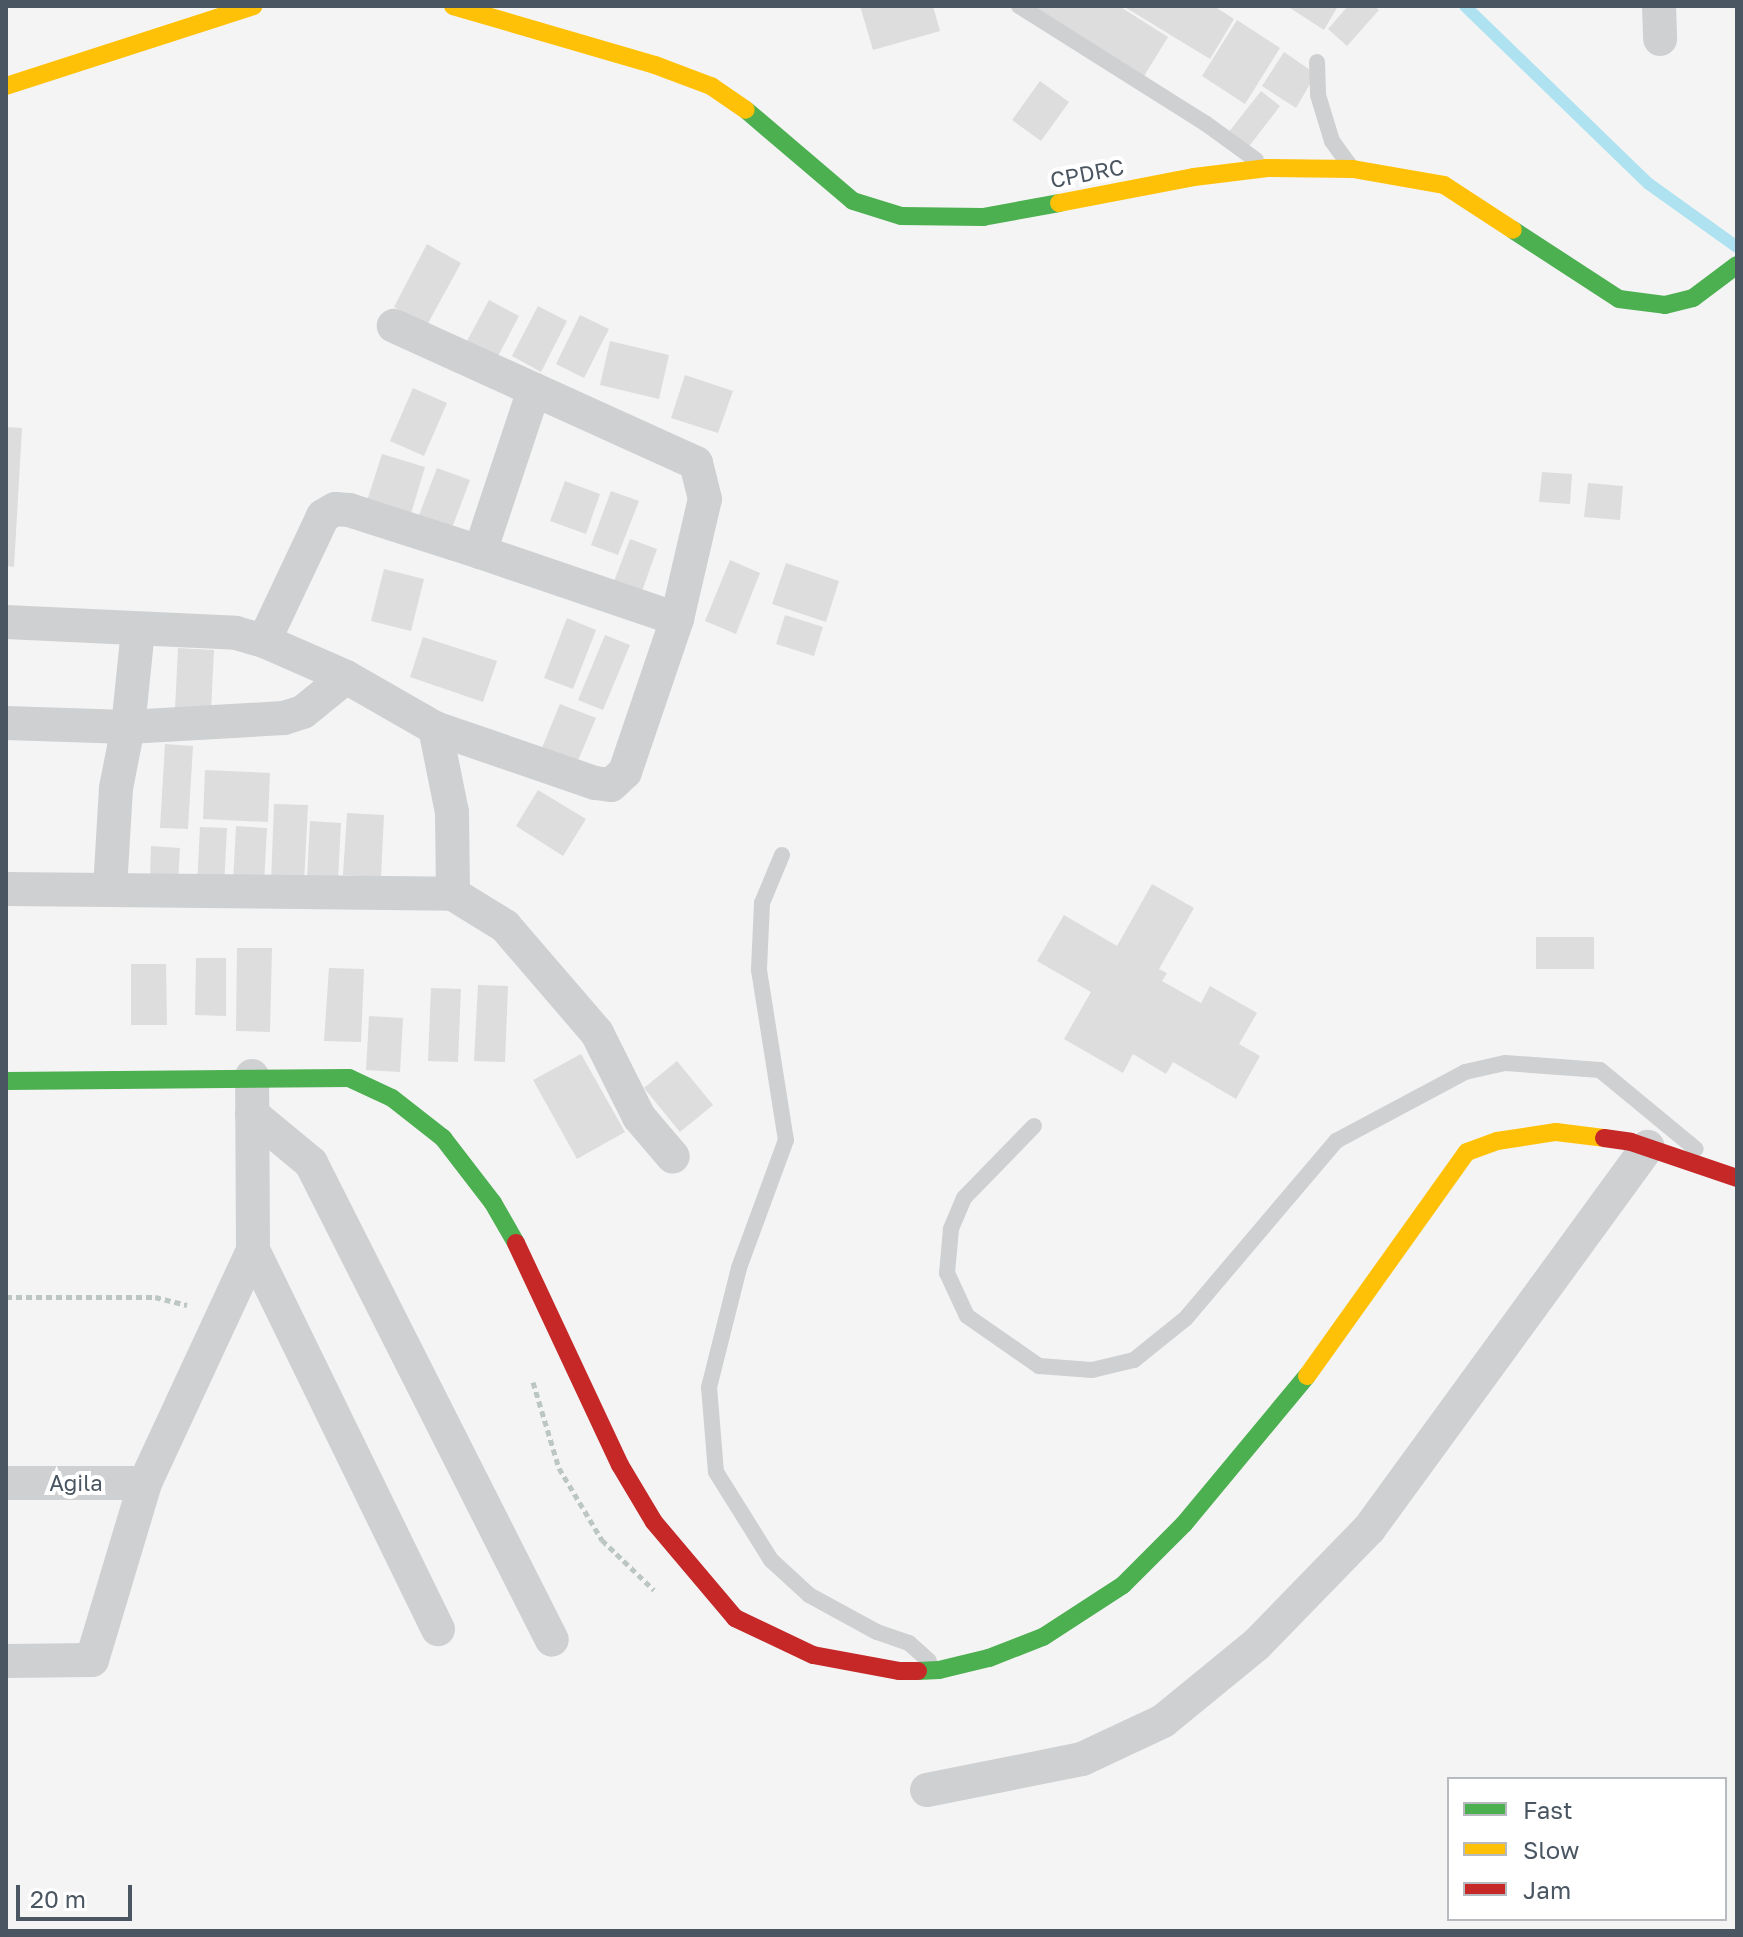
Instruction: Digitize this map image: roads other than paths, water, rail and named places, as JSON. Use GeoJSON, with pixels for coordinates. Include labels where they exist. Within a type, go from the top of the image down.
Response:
{"type":"FeatureCollection","features":[{"type":"Feature","properties":{"kind":"street"},"geometry":{"type":"LineString","coordinates":[[6,86],[253,6]]}},
{"type":"Feature","properties":{"kind":"street","name":"CPDRC"},"geometry":{"type":"LineString","coordinates":[[453,6],[655,65],[711,86],[767,124],[853,201],[901,216],[983,217],[1194,177],[1267,168],[1353,169],[1444,185],[1619,299],[1665,305],[1693,298],[1734,268]]}},
{"type":"Feature","properties":{"kind":"street"},"geometry":{"type":"LineString","coordinates":[[6,622],[236,633],[264,641],[346,677],[435,728],[595,783],[611,785],[625,772],[677,619],[705,499],[696,463],[394,326]]}},
{"type":"Feature","properties":{"kind":"street"},"geometry":{"type":"LineString","coordinates":[[480,552],[534,390]]}},
{"type":"Feature","properties":{"kind":"street"},"geometry":{"type":"LineString","coordinates":[[264,641],[323,516],[335,509],[349,510],[480,552],[677,619]]}},
{"type":"Feature","properties":{"kind":"street"},"geometry":{"type":"LineString","coordinates":[[110,889],[116,788],[128,727],[138,630]]}},
{"type":"Feature","properties":{"kind":"street"},"geometry":{"type":"LineString","coordinates":[[6,723],[128,727],[284,718],[303,712],[346,677]]}},
{"type":"Feature","properties":{"kind":"street"},"geometry":{"type":"LineString","coordinates":[[435,728],[452,812],[453,894]]}},
{"type":"Feature","properties":{"kind":"street"},"geometry":{"type":"LineString","coordinates":[[6,889],[453,894],[505,926],[597,1033],[639,1117],[673,1157]]}},
{"type":"Feature","properties":{"kind":"street"},"geometry":{"type":"LineString","coordinates":[[6,1661],[92,1660],[145,1483],[253,1250],[252,1076]]}},
{"type":"Feature","properties":{"kind":"street"},"geometry":{"type":"LineString","coordinates":[[6,1081],[252,1076],[349,1078],[392,1098],[443,1138],[472,1173],[526,1259],[620,1465],[654,1522],[735,1618],[813,1655],[899,1671],[939,1670],[989,1658],[1043,1637],[1123,1585],[1184,1524],[1286,1406],[1467,1152],[1497,1141],[1556,1132],[1631,1142],[1731,1176]]}},
{"type":"Feature","properties":{"kind":"street"},"geometry":{"type":"LineString","coordinates":[[252,1114],[311,1163],[552,1640]]}},
{"type":"Feature","properties":{"kind":"street"},"geometry":{"type":"LineString","coordinates":[[927,1790],[1082,1759],[1163,1721],[1256,1645],[1369,1529],[1648,1147]]}},
{"type":"Feature","properties":{"kind":"street"},"geometry":{"type":"LineString","coordinates":[[253,1250],[438,1629]]}},
{"type":"Feature","properties":{"kind":"street","name":"Agila"},"geometry":{"type":"LineString","coordinates":[[6,1483],[145,1483]]}},
{"type":"Feature","properties":{"kind":"lane"},"geometry":{"type":"LineString","coordinates":[[1019,6],[1205,123],[1267,168]]}},
{"type":"Feature","properties":{"kind":"lane"},"geometry":{"type":"LineString","coordinates":[[1317,62],[1318,95],[1332,141],[1353,169]]}},
{"type":"Feature","properties":{"kind":"lane"},"geometry":{"type":"LineString","coordinates":[[782,855],[762,903],[759,970],[786,1140],[739,1268],[709,1387],[716,1472],[771,1560],[809,1595],[877,1632],[909,1643],[939,1670]]}},
{"type":"Feature","properties":{"kind":"lane"},"geometry":{"type":"LineString","coordinates":[[1034,1126],[964,1198],[951,1229],[947,1273],[967,1316],[1039,1366],[1092,1370],[1134,1360],[1186,1318],[1336,1141],[1465,1072],[1505,1063],[1600,1070],[1731,1176]]}},
{"type":"Feature","properties":{"kind":"waterway"},"geometry":{"type":"LineString","coordinates":[[1465,6],[1649,184],[1737,247]]}}]}
